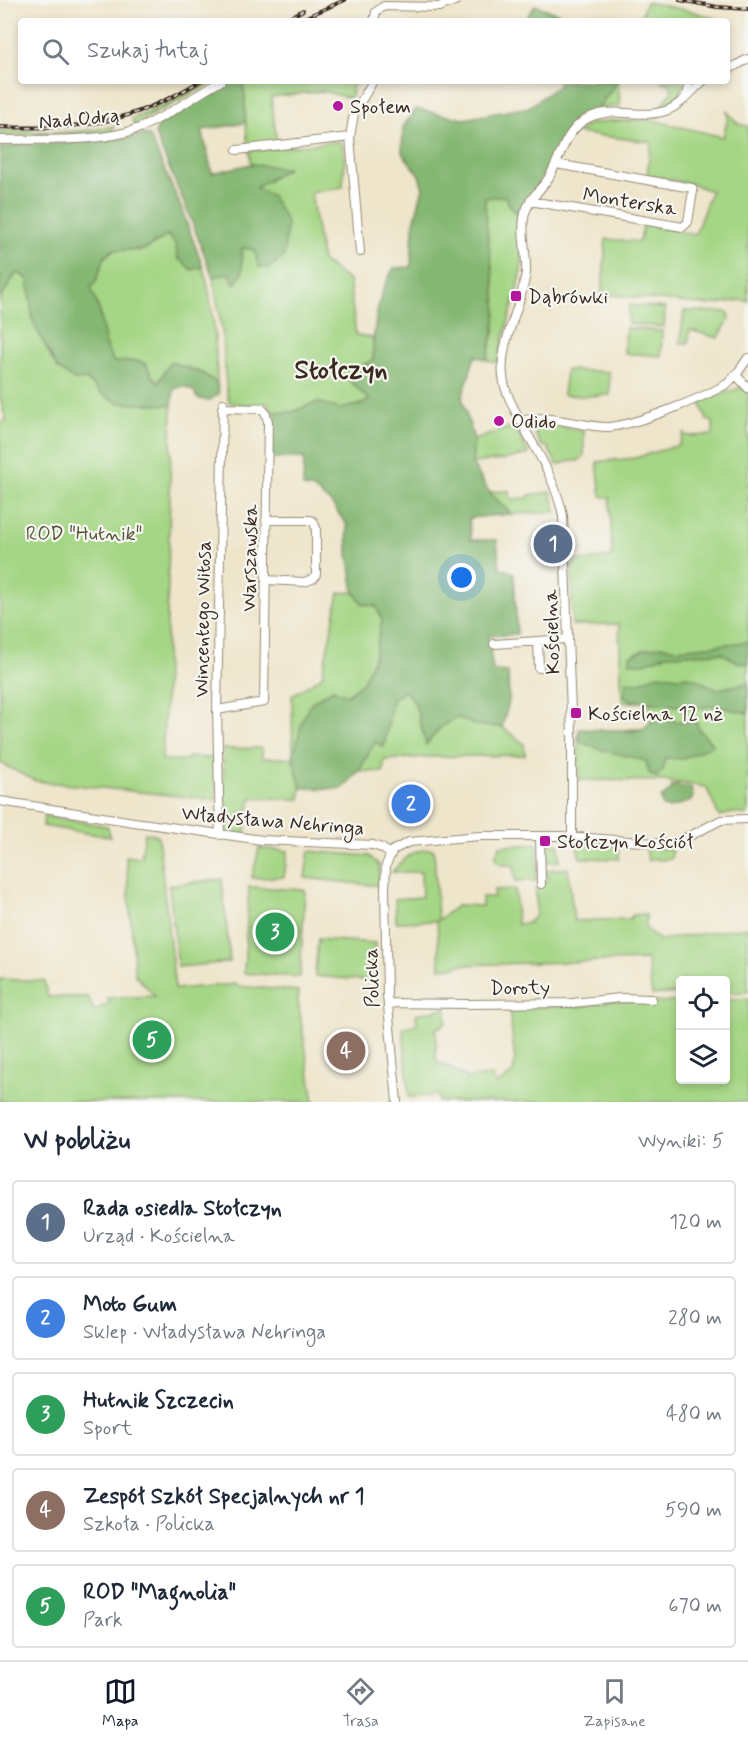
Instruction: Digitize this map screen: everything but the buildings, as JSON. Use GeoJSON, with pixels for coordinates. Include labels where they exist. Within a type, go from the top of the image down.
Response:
{"type":"FeatureCollection","features":[{"type":"Feature","properties":{"kind":"street"},"geometry":{"type":"LineString","coordinates":[[375,18],[376,12],[384,6],[437,7],[457,0]]}},
{"type":"Feature","properties":{"kind":"street"},"geometry":{"type":"LineString","coordinates":[[730,68],[748,59]]}},
{"type":"Feature","properties":{"kind":"street","name":"Nad Odrą"},"geometry":{"type":"LineString","coordinates":[[0,140],[91,137],[128,132],[216,84]]}},
{"type":"Feature","properties":{"kind":"street"},"geometry":{"type":"LineString","coordinates":[[360,252],[350,137],[354,113],[371,84]]}},
{"type":"Feature","properties":{"kind":"street"},"geometry":{"type":"LineString","coordinates":[[684,98],[688,84]]}},
{"type":"Feature","properties":{"kind":"street","name":"Kościelna"},"geometry":{"type":"LineString","coordinates":[[572,837],[572,736],[564,530],[560,502],[545,467],[507,393],[503,366],[507,342],[525,278],[524,221],[530,201],[556,164],[573,131],[589,117],[608,112],[661,112],[672,108],[700,84]]}},
{"type":"Feature","properties":{"kind":"street"},"geometry":{"type":"LineString","coordinates":[[237,150],[350,137]]}},
{"type":"Feature","properties":{"kind":"street","name":"Monterska"},"geometry":{"type":"LineString","coordinates":[[530,201],[683,227],[688,222],[692,188],[556,164]]}},
{"type":"Feature","properties":{"kind":"street"},"geometry":{"type":"LineString","coordinates":[[521,422],[542,418],[589,426],[621,425],[649,417],[713,392],[727,384],[748,358]]}},
{"type":"Feature","properties":{"kind":"street"},"geometry":{"type":"LineString","coordinates":[[736,375],[748,388]]}},
{"type":"Feature","properties":{"kind":"street","name":"Warszawska"},"geometry":{"type":"LineString","coordinates":[[217,710],[264,702],[267,416],[262,409],[222,406]]}},
{"type":"Feature","properties":{"kind":"street","name":"Wincentego Witosa"},"geometry":{"type":"LineString","coordinates":[[220,835],[217,710],[222,406]]}},
{"type":"Feature","properties":{"kind":"street"},"geometry":{"type":"LineString","coordinates":[[266,520],[313,521],[316,528],[316,574],[314,578],[305,582],[266,580]]}},
{"type":"Feature","properties":{"kind":"street"},"geometry":{"type":"LineString","coordinates":[[494,644],[567,639]]}},
{"type":"Feature","properties":{"kind":"street"},"geometry":{"type":"LineString","coordinates":[[538,641],[539,668]]}},
{"type":"Feature","properties":{"kind":"street","name":"Władysława Nehringa"},"geometry":{"type":"LineString","coordinates":[[0,801],[262,840],[374,845],[390,854],[399,846],[409,842],[473,836],[572,837],[668,844],[680,841],[720,820],[748,819]]}},
{"type":"Feature","properties":{"kind":"street"},"geometry":{"type":"LineString","coordinates":[[540,836],[541,884]]}},
{"type":"Feature","properties":{"kind":"street","name":"Policka"},"geometry":{"type":"LineString","coordinates":[[390,854],[386,865],[385,889],[388,1003],[397,1102]]}},
{"type":"Feature","properties":{"kind":"street","name":"Doroty"},"geometry":{"type":"LineString","coordinates":[[388,1003],[572,1003],[620,998],[652,999]]}},
{"type":"Feature","properties":{"kind":"green space"},"geometry":{"type":"Polygon","coordinates":[[[646,2],[713,18],[640,18],[646,2]]]}},
{"type":"Feature","properties":{"kind":"green space"},"geometry":{"type":"Polygon","coordinates":[[[535,5],[571,18],[527,18],[535,5]]]}},
{"type":"Feature","properties":{"kind":"green space"},"geometry":{"type":"Polygon","coordinates":[[[203,84],[209,84],[134,125],[132,119],[203,84]]]}},
{"type":"Feature","properties":{"kind":"green space"},"geometry":{"type":"Polygon","coordinates":[[[225,84],[243,84],[245,123],[202,130],[212,173],[251,164],[287,168],[256,188],[272,196],[287,223],[284,257],[269,268],[259,267],[254,250],[242,248],[242,274],[235,284],[230,273],[213,277],[155,134],[159,125],[225,84]]]}},
{"type":"Feature","properties":{"kind":"green space"},"geometry":{"type":"Polygon","coordinates":[[[242,84],[354,84],[350,98],[322,91],[271,97],[277,144],[248,146],[242,84]]]}},
{"type":"Feature","properties":{"kind":"green space"},"geometry":{"type":"Polygon","coordinates":[[[616,84],[618,84],[620,106],[598,108],[616,84]]]}},
{"type":"Feature","properties":{"kind":"green space"},"geometry":{"type":"Polygon","coordinates":[[[616,84],[598,108],[577,120],[565,132],[551,162],[535,189],[525,199],[518,215],[505,196],[485,198],[495,295],[495,322],[487,360],[475,356],[462,398],[474,440],[472,463],[489,492],[511,514],[469,518],[471,540],[497,540],[500,568],[514,573],[517,634],[488,636],[493,671],[508,672],[509,702],[502,727],[475,725],[456,717],[440,728],[426,745],[415,703],[405,691],[392,700],[384,747],[375,742],[359,771],[342,789],[301,788],[293,758],[303,718],[312,702],[333,689],[347,695],[363,682],[374,658],[382,620],[376,606],[363,604],[354,592],[348,553],[347,525],[331,503],[312,488],[303,487],[304,458],[272,458],[272,412],[292,412],[317,402],[340,409],[363,404],[369,400],[345,376],[373,360],[375,324],[388,278],[394,268],[411,267],[413,226],[423,188],[418,173],[402,153],[403,127],[416,109],[464,119],[529,107],[559,85],[616,84]]]}},
{"type":"Feature","properties":{"kind":"green space"},"geometry":{"type":"Polygon","coordinates":[[[670,84],[683,84],[676,100],[660,108],[672,92],[670,84]]]}},
{"type":"Feature","properties":{"kind":"green space"},"geometry":{"type":"Polygon","coordinates":[[[727,111],[738,124],[748,126],[748,302],[743,300],[709,305],[602,294],[606,239],[639,242],[644,224],[695,235],[711,191],[692,184],[647,175],[651,142],[577,133],[589,124],[652,120],[723,137],[728,118],[727,111]]]}},
{"type":"Feature","properties":{"kind":"green space"},"geometry":{"type":"Polygon","coordinates":[[[114,126],[113,131],[87,134],[0,136],[0,130],[72,131],[114,126]]]}},
{"type":"Feature","properties":{"kind":"green space"},"geometry":{"type":"Polygon","coordinates":[[[145,134],[150,137],[178,200],[203,267],[191,270],[178,259],[175,243],[168,235],[145,249],[113,250],[105,256],[96,282],[91,288],[100,312],[106,347],[114,362],[139,361],[147,365],[152,376],[159,382],[170,362],[202,373],[217,383],[219,394],[208,401],[197,398],[194,391],[184,386],[174,389],[172,405],[119,403],[102,394],[86,379],[74,380],[57,368],[33,322],[28,279],[17,272],[0,302],[0,148],[110,141],[145,134]]]}},
{"type":"Feature","properties":{"kind":"green space"},"geometry":{"type":"Polygon","coordinates":[[[340,141],[344,151],[343,187],[311,193],[322,261],[349,281],[356,335],[373,338],[373,360],[362,365],[370,400],[363,404],[340,409],[317,402],[292,412],[272,412],[268,403],[243,405],[229,402],[223,338],[213,277],[230,273],[234,283],[242,274],[242,248],[254,249],[255,188],[287,169],[251,164],[249,151],[340,141]]]}},
{"type":"Feature","properties":{"kind":"green space"},"geometry":{"type":"Polygon","coordinates":[[[505,196],[518,215],[522,264],[497,363],[487,360],[495,329],[494,284],[485,219],[485,198],[505,196]]]}},
{"type":"Feature","properties":{"kind":"green space"},"geometry":{"type":"Polygon","coordinates":[[[168,235],[175,243],[178,259],[191,270],[203,267],[214,324],[217,383],[202,373],[170,362],[159,382],[152,377],[147,365],[139,361],[114,362],[106,347],[90,288],[102,263],[111,252],[120,249],[143,250],[168,235]]]}},
{"type":"Feature","properties":{"kind":"green space","name":"ROD \"Hutnik\""},"geometry":{"type":"Polygon","coordinates":[[[17,272],[28,279],[33,322],[57,369],[86,379],[102,394],[119,403],[172,405],[162,760],[188,760],[188,757],[215,758],[216,800],[36,781],[0,763],[0,424],[6,420],[0,398],[0,302],[17,272]]]}},
{"type":"Feature","properties":{"kind":"green space"},"geometry":{"type":"Polygon","coordinates":[[[629,305],[665,308],[664,327],[628,324],[629,305]]]}},
{"type":"Feature","properties":{"kind":"green space"},"geometry":{"type":"Polygon","coordinates":[[[684,311],[726,312],[729,313],[730,318],[718,338],[690,330],[688,343],[680,343],[684,311]]]}},
{"type":"Feature","properties":{"kind":"green space"},"geometry":{"type":"Polygon","coordinates":[[[626,328],[662,331],[661,356],[624,353],[626,328]]]}},
{"type":"Feature","properties":{"kind":"green space"},"geometry":{"type":"Polygon","coordinates":[[[566,370],[609,372],[610,395],[563,395],[566,370]]]}},
{"type":"Feature","properties":{"kind":"green space"},"geometry":{"type":"Polygon","coordinates":[[[743,387],[748,393],[748,815],[733,813],[719,816],[706,787],[665,781],[579,780],[578,733],[651,728],[649,702],[622,702],[619,624],[572,625],[572,562],[612,557],[610,498],[601,496],[597,462],[635,458],[679,445],[684,433],[687,436],[713,435],[713,422],[707,420],[700,401],[743,387]]]}},
{"type":"Feature","properties":{"kind":"green space"},"geometry":{"type":"Polygon","coordinates":[[[540,422],[584,431],[584,456],[578,461],[557,465],[547,446],[542,447],[531,426],[532,423],[540,422]]]}},
{"type":"Feature","properties":{"kind":"green space"},"geometry":{"type":"Polygon","coordinates":[[[514,426],[529,454],[503,460],[472,463],[474,440],[514,426]]]}},
{"type":"Feature","properties":{"kind":"green space"},"geometry":{"type":"Polygon","coordinates":[[[509,491],[511,499],[528,498],[529,495],[551,492],[556,512],[511,514],[489,492],[509,491]]]}},
{"type":"Feature","properties":{"kind":"green space"},"geometry":{"type":"Polygon","coordinates":[[[354,592],[363,604],[376,606],[382,620],[374,658],[363,682],[347,695],[333,689],[312,702],[293,758],[292,696],[322,676],[339,593],[354,592]]]}},
{"type":"Feature","properties":{"kind":"green space"},"geometry":{"type":"Polygon","coordinates":[[[748,642],[748,664],[737,662],[722,653],[666,655],[644,663],[630,663],[630,656],[645,649],[661,646],[677,649],[748,642]]]}},
{"type":"Feature","properties":{"kind":"green space"},"geometry":{"type":"Polygon","coordinates":[[[659,674],[689,676],[717,689],[748,683],[748,713],[714,706],[695,708],[630,700],[624,696],[627,681],[637,683],[659,674]]]}},
{"type":"Feature","properties":{"kind":"green space"},"geometry":{"type":"Polygon","coordinates":[[[405,691],[415,703],[426,744],[440,728],[456,717],[475,725],[502,727],[524,744],[525,755],[384,760],[383,772],[359,771],[375,741],[384,747],[392,700],[405,691]]]}},
{"type":"Feature","properties":{"kind":"green space"},"geometry":{"type":"Polygon","coordinates":[[[653,718],[697,723],[699,729],[713,745],[683,759],[665,758],[663,770],[656,777],[649,773],[646,761],[580,742],[579,729],[639,731],[653,718]]]}},
{"type":"Feature","properties":{"kind":"green space"},"geometry":{"type":"Polygon","coordinates":[[[262,748],[262,758],[293,758],[301,788],[300,799],[251,798],[245,834],[225,832],[223,749],[262,748]]]}},
{"type":"Feature","properties":{"kind":"green space"},"geometry":{"type":"Polygon","coordinates":[[[672,785],[691,788],[693,796],[691,801],[669,808],[663,807],[661,798],[671,790],[672,785]]]}},
{"type":"Feature","properties":{"kind":"green space"},"geometry":{"type":"Polygon","coordinates":[[[44,816],[107,826],[111,837],[43,826],[44,816]]]}},
{"type":"Feature","properties":{"kind":"green space"},"geometry":{"type":"Polygon","coordinates":[[[145,833],[158,835],[175,989],[236,984],[237,986],[298,991],[314,1102],[0,1102],[0,979],[44,981],[48,997],[88,997],[94,1011],[110,1003],[107,998],[155,996],[135,975],[126,856],[141,858],[145,833]]]}},
{"type":"Feature","properties":{"kind":"green space"},"geometry":{"type":"Polygon","coordinates":[[[544,843],[559,844],[560,861],[544,862],[544,843]]]}},
{"type":"Feature","properties":{"kind":"green space"},"geometry":{"type":"Polygon","coordinates":[[[576,843],[618,846],[619,859],[580,858],[576,843]]]}},
{"type":"Feature","properties":{"kind":"green space"},"geometry":{"type":"Polygon","coordinates":[[[536,844],[538,848],[536,881],[515,881],[514,865],[501,865],[495,857],[500,846],[536,844]]]}},
{"type":"Feature","properties":{"kind":"green space"},"geometry":{"type":"Polygon","coordinates":[[[259,848],[288,851],[284,877],[252,878],[259,848]]]}},
{"type":"Feature","properties":{"kind":"green space"},"geometry":{"type":"Polygon","coordinates":[[[646,848],[671,849],[671,859],[657,860],[656,858],[648,861],[646,848]]]}},
{"type":"Feature","properties":{"kind":"green space"},"geometry":{"type":"Polygon","coordinates":[[[434,850],[438,920],[458,905],[482,906],[482,897],[494,897],[494,890],[515,889],[517,924],[528,923],[536,915],[536,888],[547,881],[547,870],[568,868],[574,921],[629,919],[633,915],[646,914],[646,929],[660,940],[748,927],[748,992],[730,993],[730,976],[676,976],[676,993],[652,995],[647,960],[456,965],[456,967],[440,968],[437,921],[396,922],[395,899],[422,897],[421,872],[392,872],[408,856],[417,852],[434,850]]]}},
{"type":"Feature","properties":{"kind":"green space"},"geometry":{"type":"Polygon","coordinates":[[[309,851],[369,856],[379,865],[379,886],[305,878],[309,851]]]}},
{"type":"Feature","properties":{"kind":"green space"},"geometry":{"type":"Polygon","coordinates":[[[222,879],[230,962],[178,967],[169,885],[222,879]]]}},
{"type":"Feature","properties":{"kind":"green space"},"geometry":{"type":"Polygon","coordinates":[[[249,887],[305,890],[300,977],[244,973],[249,887]]]}},
{"type":"Feature","properties":{"kind":"green space"},"geometry":{"type":"Polygon","coordinates":[[[318,939],[375,943],[372,981],[315,976],[318,939]]]}},
{"type":"Feature","properties":{"kind":"green space"},"geometry":{"type":"Polygon","coordinates":[[[748,998],[748,1102],[439,1102],[438,1095],[409,1097],[403,1028],[417,1024],[416,1014],[446,1008],[446,1023],[436,1029],[436,1060],[467,1078],[492,1076],[496,1085],[513,1073],[515,1061],[509,1007],[585,1006],[611,1001],[676,1002],[676,1084],[730,1084],[730,1000],[748,998]]]}},
{"type":"Feature","properties":{"kind":"railway"},"geometry":{"type":"LineString","coordinates":[[304,18],[345,0]]}},
{"type":"Feature","properties":{"kind":"railway"},"geometry":{"type":"LineString","coordinates":[[680,0],[717,7],[748,9]]}},
{"type":"Feature","properties":{"kind":"railway"},"geometry":{"type":"LineString","coordinates":[[289,18],[303,10]]}},
{"type":"Feature","properties":{"kind":"railway"},"geometry":{"type":"LineString","coordinates":[[0,127],[55,127],[104,121],[151,107],[195,84]]}},
{"type":"Feature","properties":{"kind":"place","name":"Społem"},"geometry":{"type":"Point","coordinates":[338,106]}},
{"type":"Feature","properties":{"kind":"place","name":"Dąbrówki"},"geometry":{"type":"Point","coordinates":[516,296]}},
{"type":"Feature","properties":{"kind":"place","name":"Odido"},"geometry":{"type":"Point","coordinates":[499,421]}},
{"type":"Feature","properties":{"kind":"place","name":"Rada osiedla Stołczyn"},"geometry":{"type":"Point","coordinates":[553,544]}},
{"type":"Feature","properties":{"kind":"place","name":"Kościelna 12 nż"},"geometry":{"type":"Point","coordinates":[576,713]}},
{"type":"Feature","properties":{"kind":"place","name":"Moto Gum"},"geometry":{"type":"Point","coordinates":[411,804]}},
{"type":"Feature","properties":{"kind":"place","name":"Stołczyn Kościół"},"geometry":{"type":"Point","coordinates":[545,841]}},
{"type":"Feature","properties":{"kind":"place","name":"Hutnik Szczecin"},"geometry":{"type":"Point","coordinates":[275,932]}},
{"type":"Feature","properties":{"kind":"place","name":"ROD \"Magnolia\""},"geometry":{"type":"Point","coordinates":[152,1040]}},
{"type":"Feature","properties":{"kind":"place","name":"Zespół Szkół Specjalnych nr 1"},"geometry":{"type":"Point","coordinates":[346,1051]}},
{"type":"Feature","properties":{"kind":"district","name":"Stołczyn"},"geometry":{"type":"Point","coordinates":[341,369]}}]}
